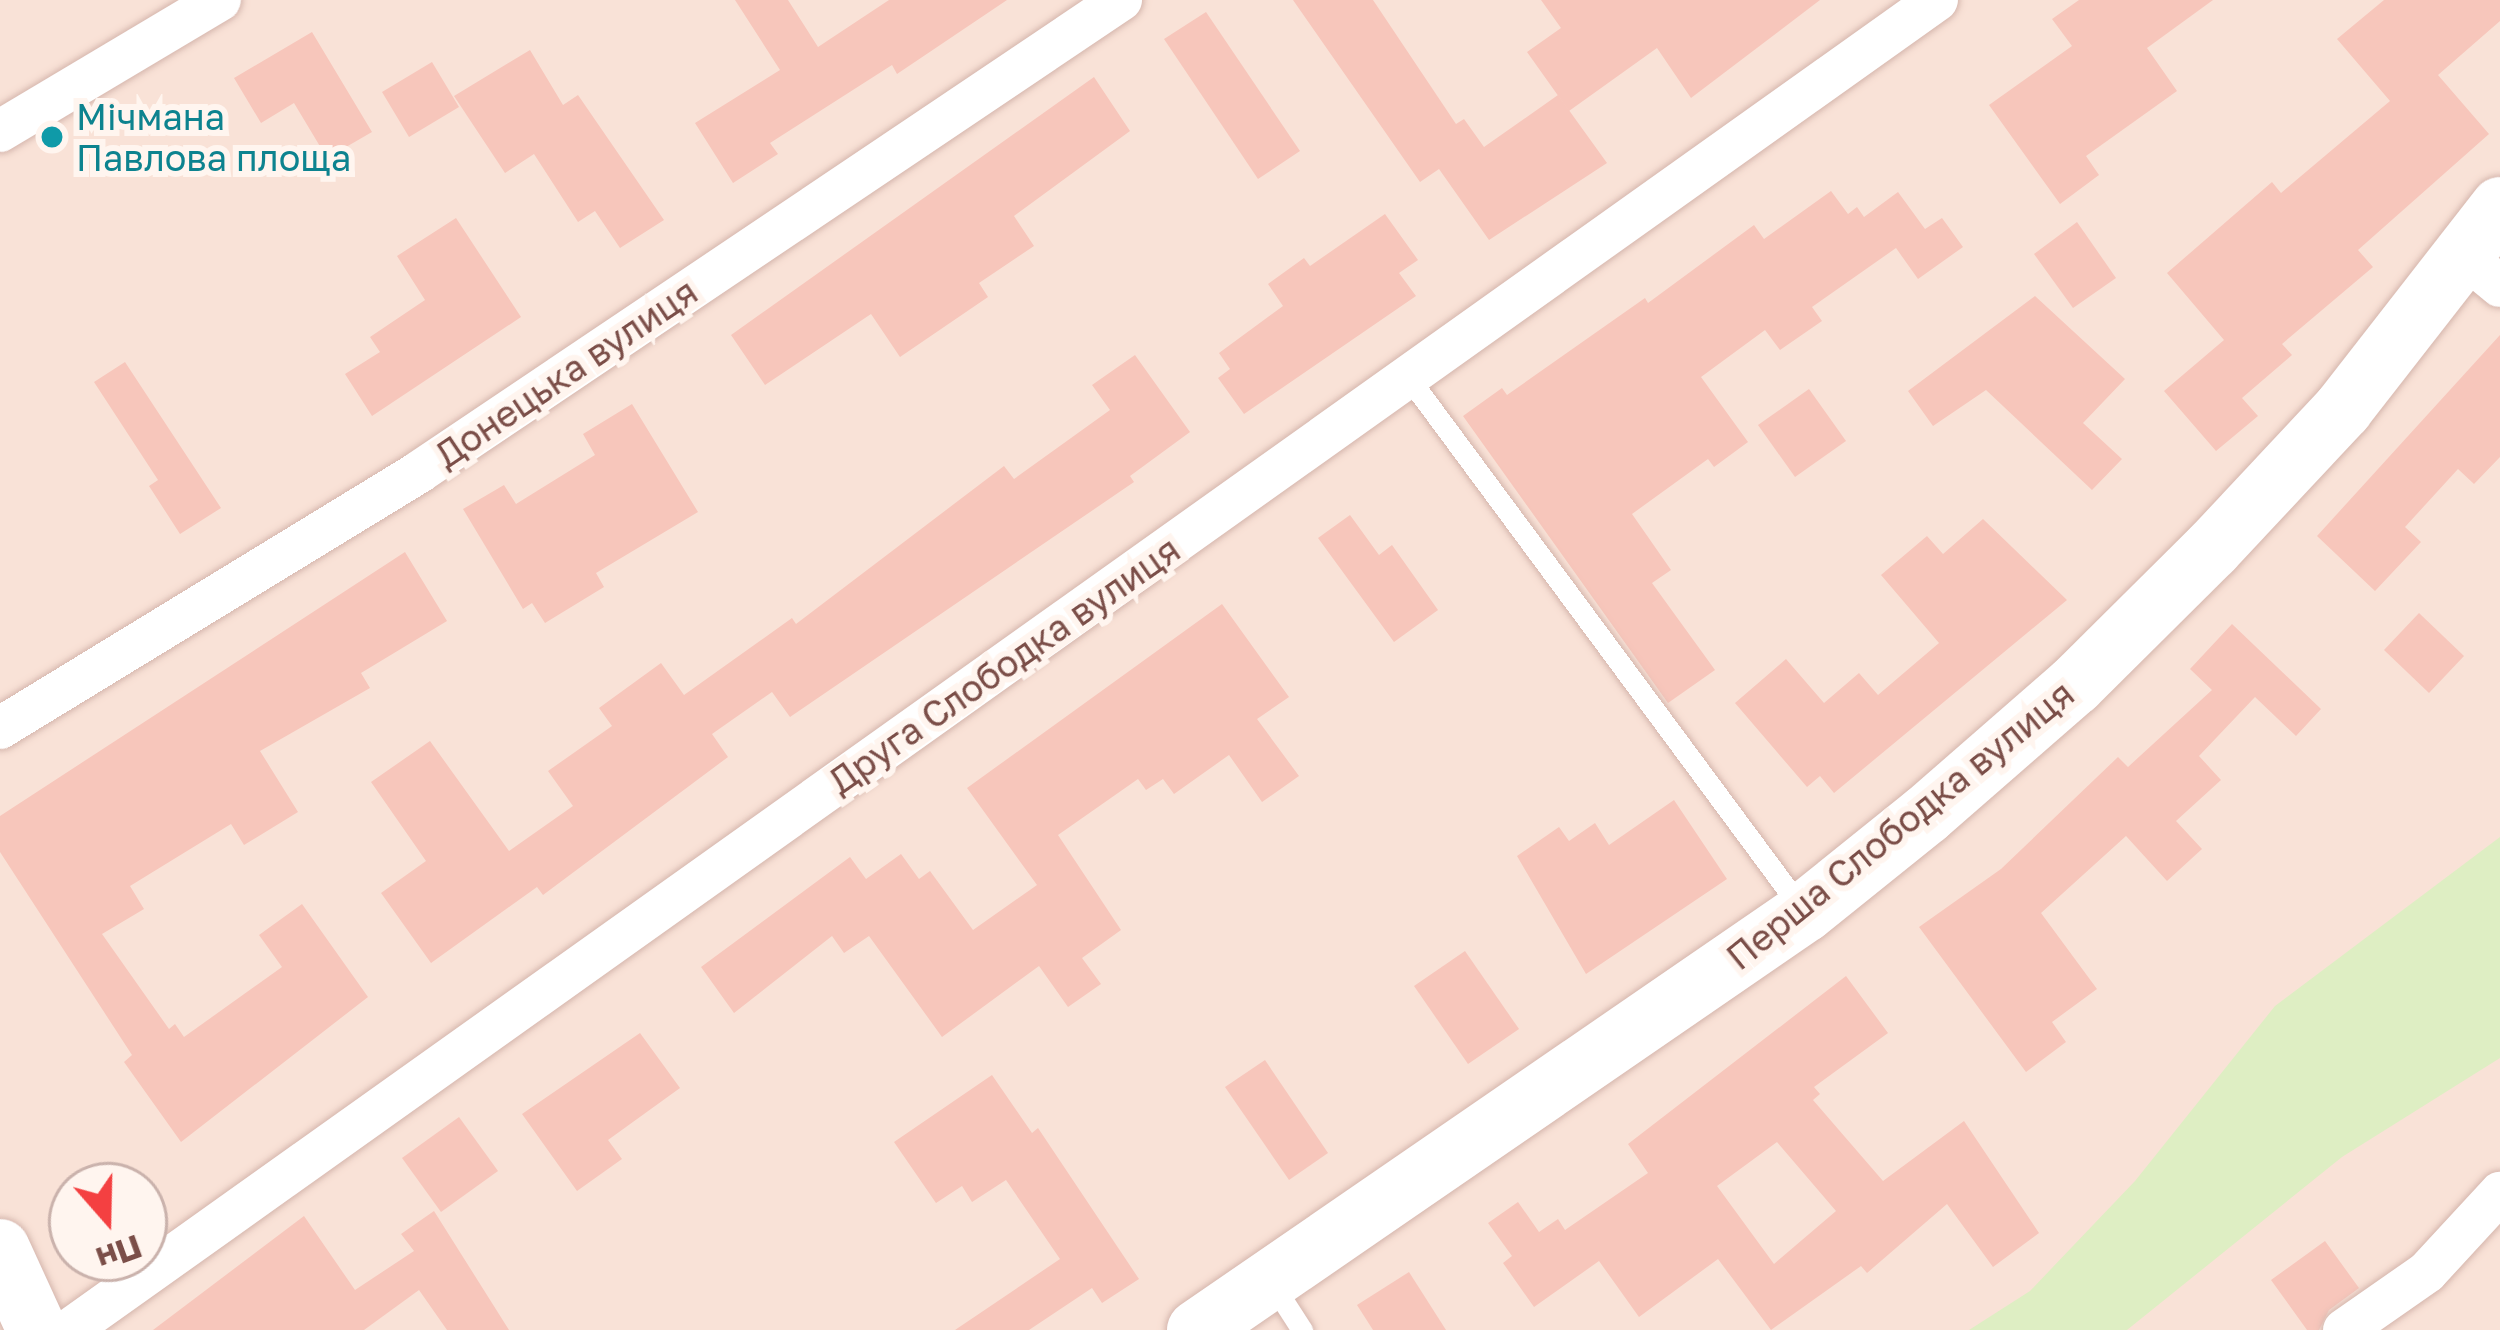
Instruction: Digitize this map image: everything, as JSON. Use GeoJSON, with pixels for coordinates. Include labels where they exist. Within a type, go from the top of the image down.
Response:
{"type":"FeatureCollection","features":[{"type":"Feature","properties":{"kind":"street"},"geometry":{"type":"LineString","coordinates":[[0,131],[220,0]]}},
{"type":"Feature","properties":{"kind":"street","name":"Донецька вулиця"},"geometry":{"type":"LineString","coordinates":[[0,728],[419,472],[1120,0]]}},
{"type":"Feature","properties":{"kind":"street","name":"Друга Слободка вулиця"},"geometry":{"type":"LineString","coordinates":[[69,1330],[1937,0]]}},
{"type":"Feature","properties":{"kind":"street","name":"Перша Слободка вулиця"},"geometry":{"type":"LineString","coordinates":[[1197,1330],[1805,912],[2075,685],[2483,272],[2500,207]]}},
{"type":"Feature","properties":{"kind":"street"},"geometry":{"type":"LineString","coordinates":[[2344,1330],[2427,1272],[2500,1193]]}},
{"type":"Feature","properties":{"kind":"street"},"geometry":{"type":"LineString","coordinates":[[0,1249],[37,1330]]}},
{"type":"Feature","properties":{"kind":"lane"},"geometry":{"type":"LineString","coordinates":[[1408,377],[1805,912]]}},
{"type":"Feature","properties":{"kind":"lane"},"geometry":{"type":"LineString","coordinates":[[1270,1280],[1302,1330]]}},
{"type":"Feature","properties":{"kind":"shaded area"},"geometry":{"type":"Polygon","coordinates":[[[0,0],[2500,0],[2500,1330],[0,1330],[0,0]]]}},
{"type":"Feature","properties":{"kind":"green space"},"geometry":{"type":"Polygon","coordinates":[[[2500,837],[2500,1058],[2342,1157],[2127,1330],[1969,1330],[2030,1291],[2135,1181],[2275,1006],[2500,837]]]}},
{"type":"Feature","properties":{"kind":"building"},"geometry":{"type":"Polygon","coordinates":[[[735,0],[788,0],[818,47],[889,0],[1007,0],[897,74],[892,65],[770,143],[778,154],[733,183],[695,123],[780,70],[735,0]]]}},
{"type":"Feature","properties":{"kind":"building"},"geometry":{"type":"Polygon","coordinates":[[[1293,0],[1373,0],[1456,124],[1464,119],[1484,147],[1558,95],[1607,163],[1489,240],[1439,169],[1420,182],[1293,0]]]}},
{"type":"Feature","properties":{"kind":"building"},"geometry":{"type":"Polygon","coordinates":[[[1541,0],[1820,0],[1691,98],[1657,48],[1569,111],[1527,52],[1561,28],[1541,0]]]}},
{"type":"Feature","properties":{"kind":"building"},"geometry":{"type":"Polygon","coordinates":[[[2079,0],[2213,0],[2147,48],[2177,91],[2086,156],[2099,175],[2060,204],[1989,105],[2072,46],[2052,19],[2079,0]]]}},
{"type":"Feature","properties":{"kind":"building"},"geometry":{"type":"Polygon","coordinates":[[[2384,0],[2500,0],[2500,21],[2438,75],[2489,134],[2358,250],[2373,267],[2282,344],[2292,355],[2242,398],[2258,416],[2216,451],[2164,391],[2224,340],[2167,273],[2272,182],[2281,193],[2390,101],[2337,39],[2384,0]]]}},
{"type":"Feature","properties":{"kind":"building"},"geometry":{"type":"Polygon","coordinates":[[[1206,12],[1300,151],[1258,179],[1164,39],[1206,12]]]}},
{"type":"Feature","properties":{"kind":"building"},"geometry":{"type":"Polygon","coordinates":[[[312,32],[372,132],[327,158],[294,103],[261,123],[234,78],[312,32]]]}},
{"type":"Feature","properties":{"kind":"building"},"geometry":{"type":"Polygon","coordinates":[[[530,50],[563,105],[578,95],[664,220],[620,248],[595,211],[578,222],[534,154],[505,173],[454,96],[530,50]]]}},
{"type":"Feature","properties":{"kind":"building"},"geometry":{"type":"Polygon","coordinates":[[[432,62],[459,107],[409,137],[382,92],[432,62]]]}},
{"type":"Feature","properties":{"kind":"building"},"geometry":{"type":"Polygon","coordinates":[[[1094,77],[1130,131],[1014,216],[1034,246],[979,283],[988,297],[900,357],[871,314],[765,385],[731,335],[1094,77]]]}},
{"type":"Feature","properties":{"kind":"building"},"geometry":{"type":"Polygon","coordinates":[[[1831,191],[1848,214],[1857,207],[1864,217],[1898,192],[1925,229],[1942,218],[1963,247],[1918,279],[1896,248],[1812,307],[1822,321],[1780,350],[1765,330],[1701,377],[1748,442],[1714,467],[1708,459],[1632,514],[1671,570],[1652,583],[1715,670],[1668,703],[1463,416],[1502,388],[1507,395],[1645,298],[1648,303],[1754,225],[1764,239],[1831,191]]]}},
{"type":"Feature","properties":{"kind":"building"},"geometry":{"type":"Polygon","coordinates":[[[1385,214],[1418,260],[1399,273],[1416,296],[1244,414],[1218,378],[1230,369],[1219,353],[1283,306],[1268,284],[1304,258],[1310,266],[1385,214]]]}},
{"type":"Feature","properties":{"kind":"building"},"geometry":{"type":"Polygon","coordinates":[[[456,218],[521,317],[372,416],[345,374],[380,352],[370,337],[425,300],[397,256],[456,218]]]}},
{"type":"Feature","properties":{"kind":"building"},"geometry":{"type":"Polygon","coordinates":[[[2077,222],[2116,278],[2073,308],[2034,254],[2077,222]]]}},
{"type":"Feature","properties":{"kind":"building"},"geometry":{"type":"Polygon","coordinates":[[[2035,296],[2125,379],[2083,423],[2122,459],[2092,490],[1986,390],[1933,426],[1908,391],[2035,296]]]}},
{"type":"Feature","properties":{"kind":"building"},"geometry":{"type":"Polygon","coordinates":[[[2500,335],[2500,457],[2474,484],[2458,469],[2405,527],[2421,542],[2375,591],[2317,536],[2500,335]]]}},
{"type":"Feature","properties":{"kind":"building"},"geometry":{"type":"Polygon","coordinates":[[[1135,355],[1190,432],[1130,476],[1134,482],[790,717],[772,692],[712,734],[728,757],[543,895],[537,887],[431,963],[381,893],[426,861],[371,782],[430,741],[509,851],[573,806],[548,771],[612,726],[599,708],[661,663],[684,695],[792,618],[796,624],[1004,466],[1014,479],[1110,410],[1092,385],[1135,355]]]}},
{"type":"Feature","properties":{"kind":"building"},"geometry":{"type":"Polygon","coordinates":[[[125,362],[221,508],[180,534],[149,486],[158,480],[94,382],[125,362]]]}},
{"type":"Feature","properties":{"kind":"building"},"geometry":{"type":"Polygon","coordinates":[[[1809,389],[1846,441],[1795,477],[1758,425],[1809,389]]]}},
{"type":"Feature","properties":{"kind":"building"},"geometry":{"type":"Polygon","coordinates":[[[632,404],[698,512],[596,573],[604,587],[545,623],[532,603],[523,609],[463,509],[504,485],[516,504],[595,455],[583,434],[632,404]]]}},
{"type":"Feature","properties":{"kind":"building"},"geometry":{"type":"Polygon","coordinates":[[[1350,515],[1379,555],[1392,545],[1438,610],[1394,642],[1318,538],[1350,515]]]}},
{"type":"Feature","properties":{"kind":"building"},"geometry":{"type":"Polygon","coordinates":[[[1983,519],[2067,600],[1834,793],[1820,776],[1807,787],[1735,703],[1786,659],[1824,703],[1859,673],[1878,695],[1939,643],[1881,575],[1927,536],[1943,554],[1983,519]]]}},
{"type":"Feature","properties":{"kind":"building"},"geometry":{"type":"Polygon","coordinates":[[[405,552],[447,621],[361,673],[370,688],[260,751],[298,812],[244,845],[231,824],[130,886],[144,909],[102,934],[169,1029],[175,1024],[184,1037],[282,967],[259,935],[302,904],[368,997],[181,1142],[124,1062],[132,1055],[0,852],[0,816],[405,552]]]}},
{"type":"Feature","properties":{"kind":"building"},"geometry":{"type":"Polygon","coordinates":[[[1222,604],[1289,697],[1257,719],[1299,776],[1262,802],[1229,755],[1174,794],[1163,779],[1146,790],[1138,779],[1058,835],[1121,930],[1082,958],[1101,984],[1068,1007],[1039,966],[942,1037],[869,936],[844,953],[832,936],[734,1013],[701,967],[850,857],[866,879],[901,854],[919,879],[930,871],[973,930],[1037,885],[967,788],[1222,604]]]}},
{"type":"Feature","properties":{"kind":"building"},"geometry":{"type":"Polygon","coordinates":[[[2419,613],[2464,656],[2429,693],[2384,650],[2419,613]]]}},
{"type":"Feature","properties":{"kind":"building"},"geometry":{"type":"Polygon","coordinates":[[[2232,624],[2321,709],[2296,736],[2255,697],[2199,756],[2221,780],[2176,821],[2202,849],[2167,881],[2126,836],[2041,913],[2097,989],[2052,1022],[2066,1042],[2026,1072],[1919,927],[2001,869],[2118,757],[2128,767],[2212,690],[2190,669],[2232,624]]]}},
{"type":"Feature","properties":{"kind":"building"},"geometry":{"type":"Polygon","coordinates":[[[1674,800],[1727,879],[1586,974],[1517,856],[1559,827],[1569,841],[1595,823],[1609,845],[1674,800]]]}},
{"type":"Feature","properties":{"kind":"building"},"geometry":{"type":"Polygon","coordinates":[[[1465,951],[1519,1029],[1468,1064],[1414,986],[1465,951]]]}},
{"type":"Feature","properties":{"kind":"building"},"geometry":{"type":"Polygon","coordinates":[[[1846,976],[1888,1033],[1814,1087],[1820,1094],[1813,1100],[1883,1181],[1964,1121],[2039,1233],[1993,1267],[1947,1204],[1867,1273],[1861,1266],[1771,1330],[1718,1259],[1639,1317],[1599,1261],[1534,1307],[1503,1263],[1512,1256],[1488,1223],[1518,1202],[1539,1232],[1558,1219],[1565,1230],[1648,1173],[1628,1144],[1846,976]],[[1777,1142],[1717,1186],[1774,1264],[1836,1211],[1777,1142]]]}},
{"type":"Feature","properties":{"kind":"building"},"geometry":{"type":"Polygon","coordinates":[[[640,1033],[680,1088],[608,1140],[622,1159],[577,1191],[522,1114],[640,1033]]]}},
{"type":"Feature","properties":{"kind":"building"},"geometry":{"type":"Polygon","coordinates":[[[1265,1060],[1328,1153],[1289,1180],[1225,1087],[1265,1060]]]}},
{"type":"Feature","properties":{"kind":"building"},"geometry":{"type":"Polygon","coordinates":[[[992,1075],[1032,1133],[1038,1128],[1139,1279],[1102,1303],[1092,1288],[1029,1330],[955,1330],[1060,1259],[1006,1180],[972,1202],[962,1186],[936,1203],[894,1142],[992,1075]]]}},
{"type":"Feature","properties":{"kind":"building"},"geometry":{"type":"Polygon","coordinates":[[[459,1117],[498,1171],[441,1212],[402,1158],[459,1117]]]}},
{"type":"Feature","properties":{"kind":"building"},"geometry":{"type":"Polygon","coordinates":[[[434,1211],[509,1330],[447,1330],[419,1290],[364,1330],[153,1330],[304,1216],[355,1290],[414,1251],[401,1234],[434,1211]]]}},
{"type":"Feature","properties":{"kind":"building"},"geometry":{"type":"Polygon","coordinates":[[[2325,1241],[2359,1288],[2329,1310],[2319,1330],[2307,1330],[2271,1280],[2325,1241]]]}},
{"type":"Feature","properties":{"kind":"building"},"geometry":{"type":"Polygon","coordinates":[[[1409,1272],[1446,1330],[1373,1330],[1357,1305],[1409,1272]]]}},
{"type":"Feature","properties":{"kind":"place","name":"Мічмана Павлова площа"},"geometry":{"type":"Point","coordinates":[52,137]}}]}
